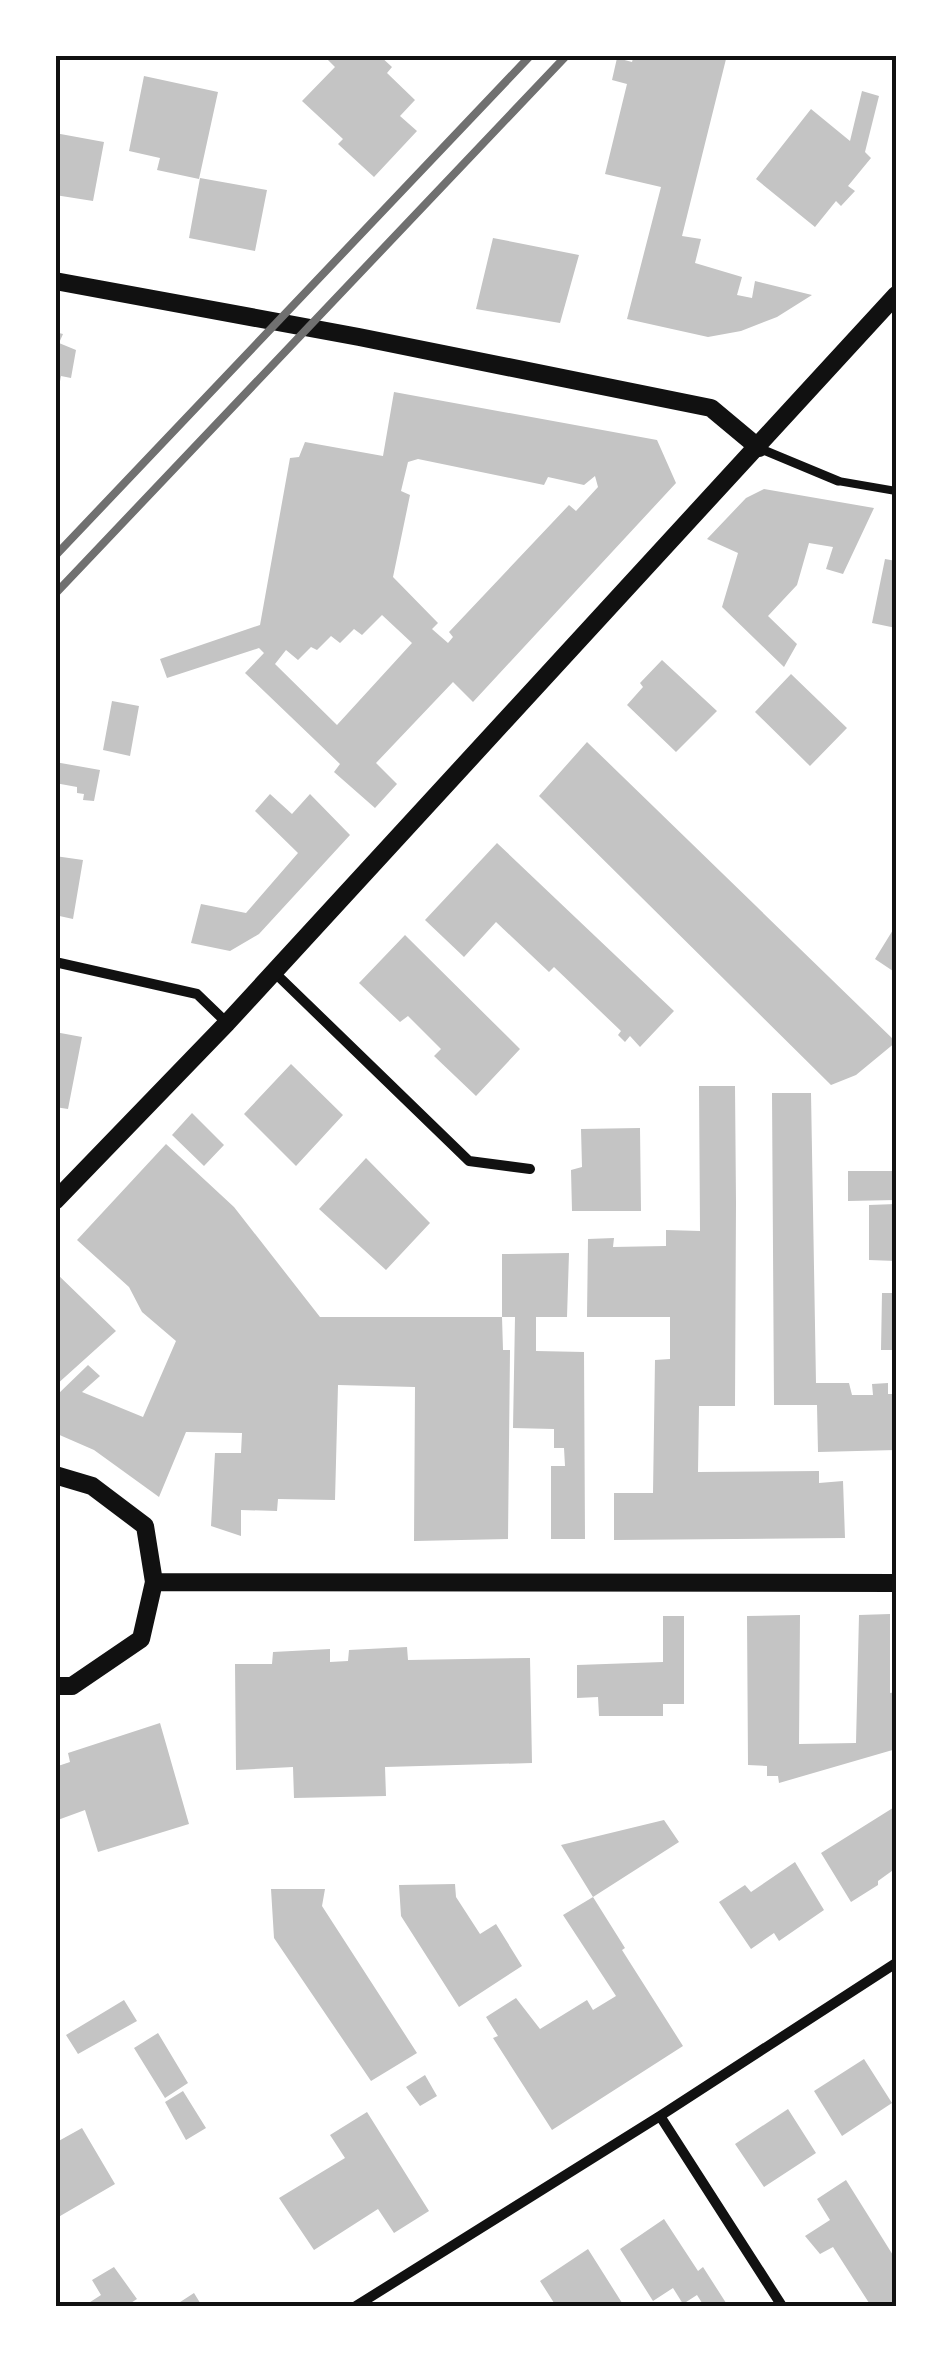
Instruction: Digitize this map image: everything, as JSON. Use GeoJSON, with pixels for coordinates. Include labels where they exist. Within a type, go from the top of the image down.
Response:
{"type":"FeatureCollection","features":[{"type":"Feature","properties":{"kind":"street"},"geometry":{"type":"LineString","coordinates":[[55,281],[359,336],[711,408],[759,448],[838,482]]}},
{"type":"Feature","properties":{"kind":"street"},"geometry":{"type":"LineString","coordinates":[[55,1201],[227,1023],[896,296]]}},
{"type":"Feature","properties":{"kind":"street"},"geometry":{"type":"LineString","coordinates":[[55,962],[197,994],[227,1023]]}},
{"type":"Feature","properties":{"kind":"street"},"geometry":{"type":"LineString","coordinates":[[274,972],[469,1161],[530,1169]]}},
{"type":"Feature","properties":{"kind":"street"},"geometry":{"type":"LineString","coordinates":[[55,1475],[92,1486],[145,1526],[154,1582],[140,1640],[72,1686],[55,1686]]}},
{"type":"Feature","properties":{"kind":"street"},"geometry":{"type":"LineString","coordinates":[[154,1582],[896,1582]]}},
{"type":"Feature","properties":{"kind":"street"},"geometry":{"type":"LineString","coordinates":[[357,2306],[896,1963]]}},
{"type":"Feature","properties":{"kind":"street"},"geometry":{"type":"LineString","coordinates":[[660,2116],[782,2306]]}},
{"type":"Feature","properties":{"kind":"lane"},"geometry":{"type":"LineString","coordinates":[[838,482],[896,491]]}},
{"type":"Feature","properties":{"kind":"building"},"geometry":{"type":"Polygon","coordinates":[[[323,55],[379,55],[392,67],[387,73],[415,100],[400,116],[417,131],[374,177],[338,144],[343,139],[302,101],[335,67],[323,55]]]}},
{"type":"Feature","properties":{"kind":"building"},"geometry":{"type":"Polygon","coordinates":[[[634,55],[727,55],[682,236],[701,239],[695,263],[742,277],[737,295],[752,298],[755,281],[812,295],[777,317],[741,331],[708,337],[627,319],[661,187],[605,174],[627,84],[612,80],[617,58],[632,62],[634,55]]]}},
{"type":"Feature","properties":{"kind":"building"},"geometry":{"type":"Polygon","coordinates":[[[144,76],[218,92],[199,179],[157,170],[160,158],[129,151],[144,76]]]}},
{"type":"Feature","properties":{"kind":"building"},"geometry":{"type":"Polygon","coordinates":[[[862,91],[879,96],[865,152],[871,158],[848,186],[855,191],[841,206],[836,201],[815,227],[756,179],[811,109],[850,141],[862,91]]]}},
{"type":"Feature","properties":{"kind":"building"},"geometry":{"type":"Polygon","coordinates":[[[55,133],[104,142],[93,201],[55,195],[55,133]]]}},
{"type":"Feature","properties":{"kind":"building"},"geometry":{"type":"Polygon","coordinates":[[[200,178],[267,190],[255,251],[189,238],[200,178]]]}},
{"type":"Feature","properties":{"kind":"building"},"geometry":{"type":"Polygon","coordinates":[[[493,238],[579,255],[560,323],[476,309],[493,238]]]}},
{"type":"Feature","properties":{"kind":"building"},"geometry":{"type":"Polygon","coordinates":[[[55,332],[63,334],[59,343],[76,350],[71,378],[61,376],[57,397],[55,332]]]}},
{"type":"Feature","properties":{"kind":"building"},"geometry":{"type":"Polygon","coordinates":[[[394,392],[657,440],[676,483],[473,702],[453,682],[376,763],[397,784],[375,808],[334,772],[340,764],[245,673],[264,653],[259,648],[167,678],[160,659],[260,625],[290,458],[299,457],[305,442],[383,456],[394,392]],[[418,459],[408,462],[401,491],[410,495],[393,577],[438,623],[432,629],[448,643],[453,637],[449,632],[569,505],[576,511],[598,487],[595,476],[584,485],[548,477],[544,485],[418,459]],[[382,615],[362,635],[354,629],[340,643],[331,636],[317,650],[311,647],[298,660],[286,650],[275,664],[337,725],[412,643],[382,615]]]}},
{"type":"Feature","properties":{"kind":"building"},"geometry":{"type":"Polygon","coordinates":[[[764,489],[874,508],[843,574],[826,569],[833,547],[809,543],[797,585],[768,616],[797,644],[784,667],[722,607],[738,553],[707,539],[746,498],[764,489]]]}},
{"type":"Feature","properties":{"kind":"building"},"geometry":{"type":"Polygon","coordinates":[[[885,559],[896,561],[896,628],[872,623],[885,559]]]}},
{"type":"Feature","properties":{"kind":"building"},"geometry":{"type":"Polygon","coordinates":[[[662,660],[717,711],[676,752],[627,705],[643,687],[640,683],[662,660]]]}},
{"type":"Feature","properties":{"kind":"building"},"geometry":{"type":"Polygon","coordinates":[[[791,674],[847,728],[810,766],[755,712],[791,674]]]}},
{"type":"Feature","properties":{"kind":"building"},"geometry":{"type":"Polygon","coordinates":[[[112,701],[139,706],[130,756],[103,750],[112,701]]]}},
{"type":"Feature","properties":{"kind":"building"},"geometry":{"type":"Polygon","coordinates":[[[587,742],[896,1042],[856,1075],[831,1085],[539,796],[587,742]]]}},
{"type":"Feature","properties":{"kind":"building"},"geometry":{"type":"Polygon","coordinates":[[[55,762],[100,770],[94,801],[83,800],[84,794],[77,793],[77,787],[55,783],[55,762]]]}},
{"type":"Feature","properties":{"kind":"building"},"geometry":{"type":"Polygon","coordinates":[[[270,794],[292,814],[310,794],[350,835],[259,934],[230,951],[191,943],[201,904],[246,913],[298,853],[255,811],[270,794]]]}},
{"type":"Feature","properties":{"kind":"building"},"geometry":{"type":"Polygon","coordinates":[[[497,843],[674,1011],[640,1047],[630,1036],[625,1042],[618,1035],[621,1031],[554,967],[549,972],[496,922],[464,957],[425,920],[497,843]]]}},
{"type":"Feature","properties":{"kind":"building"},"geometry":{"type":"Polygon","coordinates":[[[55,856],[83,860],[73,919],[55,915],[55,856]]]}},
{"type":"Feature","properties":{"kind":"building"},"geometry":{"type":"Polygon","coordinates":[[[896,925],[896,973],[875,959],[896,925]]]}},
{"type":"Feature","properties":{"kind":"building"},"geometry":{"type":"Polygon","coordinates":[[[405,935],[520,1049],[476,1096],[434,1056],[441,1049],[408,1016],[400,1022],[359,983],[405,935]]]}},
{"type":"Feature","properties":{"kind":"building"},"geometry":{"type":"Polygon","coordinates":[[[55,1032],[82,1037],[68,1109],[55,1107],[55,1032]]]}},
{"type":"Feature","properties":{"kind":"building"},"geometry":{"type":"Polygon","coordinates":[[[291,1064],[343,1115],[296,1166],[244,1114],[291,1064]]]}},
{"type":"Feature","properties":{"kind":"building"},"geometry":{"type":"Polygon","coordinates":[[[699,1086],[735,1086],[736,1203],[735,1406],[699,1406],[698,1472],[819,1471],[819,1483],[843,1481],[845,1538],[614,1540],[614,1493],[653,1493],[655,1360],[670,1359],[670,1317],[587,1317],[588,1239],[614,1238],[613,1247],[666,1246],[666,1230],[700,1231],[699,1086]]]}},
{"type":"Feature","properties":{"kind":"building"},"geometry":{"type":"Polygon","coordinates":[[[772,1093],[811,1093],[816,1383],[849,1383],[852,1395],[873,1395],[872,1384],[888,1383],[888,1394],[896,1394],[896,1450],[818,1452],[817,1405],[774,1405],[772,1093]]]}},
{"type":"Feature","properties":{"kind":"building"},"geometry":{"type":"Polygon","coordinates":[[[192,1113],[224,1145],[204,1166],[172,1135],[192,1113]]]}},
{"type":"Feature","properties":{"kind":"building"},"geometry":{"type":"Polygon","coordinates":[[[640,1128],[641,1211],[572,1211],[571,1170],[582,1167],[581,1129],[640,1128]]]}},
{"type":"Feature","properties":{"kind":"building"},"geometry":{"type":"Polygon","coordinates":[[[166,1144],[234,1207],[320,1317],[502,1317],[503,1350],[510,1350],[508,1539],[414,1541],[415,1387],[338,1385],[335,1500],[278,1499],[277,1511],[241,1510],[241,1536],[211,1526],[215,1453],[241,1453],[242,1433],[186,1432],[159,1497],[94,1450],[55,1433],[55,1397],[88,1365],[100,1376],[82,1392],[143,1417],[176,1341],[142,1312],[129,1287],[77,1240],[166,1144]]]}},
{"type":"Feature","properties":{"kind":"building"},"geometry":{"type":"Polygon","coordinates":[[[366,1158],[430,1223],[386,1270],[319,1209],[366,1158]]]}},
{"type":"Feature","properties":{"kind":"building"},"geometry":{"type":"Polygon","coordinates":[[[848,1171],[896,1171],[896,1200],[848,1201],[848,1171]]]}},
{"type":"Feature","properties":{"kind":"building"},"geometry":{"type":"Polygon","coordinates":[[[896,1204],[896,1261],[869,1260],[869,1205],[896,1204]]]}},
{"type":"Feature","properties":{"kind":"building"},"geometry":{"type":"Polygon","coordinates":[[[569,1253],[567,1317],[536,1317],[536,1351],[584,1352],[585,1539],[551,1539],[551,1466],[565,1466],[564,1448],[554,1448],[554,1429],[513,1428],[515,1317],[502,1317],[502,1254],[569,1253]]]}},
{"type":"Feature","properties":{"kind":"building"},"geometry":{"type":"Polygon","coordinates":[[[55,1272],[116,1331],[55,1386],[55,1272]]]}},
{"type":"Feature","properties":{"kind":"building"},"geometry":{"type":"Polygon","coordinates":[[[882,1293],[896,1293],[896,1350],[881,1350],[882,1293]]]}},
{"type":"Feature","properties":{"kind":"building"},"geometry":{"type":"Polygon","coordinates":[[[890,1614],[890,1693],[896,1692],[896,1749],[779,1783],[778,1776],[767,1776],[767,1766],[748,1765],[747,1616],[800,1615],[799,1744],[856,1743],[859,1615],[890,1614]]]}},
{"type":"Feature","properties":{"kind":"building"},"geometry":{"type":"Polygon","coordinates":[[[663,1616],[684,1616],[684,1704],[663,1704],[663,1716],[599,1716],[598,1697],[577,1698],[577,1665],[663,1662],[663,1616]]]}},
{"type":"Feature","properties":{"kind":"building"},"geometry":{"type":"Polygon","coordinates":[[[407,1647],[408,1660],[530,1658],[532,1763],[385,1767],[386,1796],[294,1798],[293,1767],[236,1770],[235,1664],[272,1664],[273,1652],[330,1649],[330,1662],[348,1661],[349,1650],[407,1647]]]}},
{"type":"Feature","properties":{"kind":"building"},"geometry":{"type":"Polygon","coordinates":[[[160,1723],[189,1824],[98,1852],[85,1810],[55,1821],[55,1767],[70,1762],[68,1753],[160,1723]]]}},
{"type":"Feature","properties":{"kind":"building"},"geometry":{"type":"Polygon","coordinates":[[[896,1806],[896,1868],[851,1902],[821,1853],[896,1806]]]}},
{"type":"Feature","properties":{"kind":"building"},"geometry":{"type":"Polygon","coordinates":[[[664,1820],[679,1842],[593,1897],[561,1845],[664,1820]]]}},
{"type":"Feature","properties":{"kind":"building"},"geometry":{"type":"Polygon","coordinates":[[[795,1862],[824,1910],[779,1941],[774,1933],[751,1949],[719,1902],[745,1885],[751,1892],[795,1862]]]}},
{"type":"Feature","properties":{"kind":"building"},"geometry":{"type":"Polygon","coordinates":[[[455,1884],[456,1897],[480,1934],[496,1924],[522,1966],[459,2007],[401,1916],[399,1885],[455,1884]]]}},
{"type":"Feature","properties":{"kind":"building"},"geometry":{"type":"Polygon","coordinates":[[[271,1889],[325,1889],[322,1906],[417,2053],[371,2081],[274,1938],[271,1889]]]}},
{"type":"Feature","properties":{"kind":"building"},"geometry":{"type":"Polygon","coordinates":[[[593,1897],[683,2046],[552,2130],[493,2038],[498,2036],[486,2017],[516,1998],[540,2029],[587,2000],[593,2010],[616,1996],[563,1915],[593,1897]]]}},
{"type":"Feature","properties":{"kind":"building"},"geometry":{"type":"Polygon","coordinates":[[[124,2000],[137,2021],[78,2054],[66,2035],[124,2000]]]}},
{"type":"Feature","properties":{"kind":"building"},"geometry":{"type":"Polygon","coordinates":[[[158,2033],[188,2083],[165,2098],[134,2048],[158,2033]]]}},
{"type":"Feature","properties":{"kind":"building"},"geometry":{"type":"Polygon","coordinates":[[[864,2059],[892,2103],[842,2136],[814,2091],[864,2059]]]}},
{"type":"Feature","properties":{"kind":"building"},"geometry":{"type":"Polygon","coordinates":[[[425,2075],[437,2096],[420,2106],[406,2087],[425,2075]]]}},
{"type":"Feature","properties":{"kind":"building"},"geometry":{"type":"Polygon","coordinates":[[[183,2091],[206,2128],[186,2140],[165,2102],[183,2091]]]}},
{"type":"Feature","properties":{"kind":"building"},"geometry":{"type":"Polygon","coordinates":[[[788,2109],[816,2153],[764,2187],[735,2144],[788,2109]]]}},
{"type":"Feature","properties":{"kind":"building"},"geometry":{"type":"Polygon","coordinates":[[[367,2112],[429,2211],[394,2233],[378,2209],[314,2250],[279,2198],[345,2158],[330,2135],[367,2112]]]}},
{"type":"Feature","properties":{"kind":"building"},"geometry":{"type":"Polygon","coordinates":[[[82,2128],[115,2184],[55,2219],[55,2143],[82,2128]]]}},
{"type":"Feature","properties":{"kind":"building"},"geometry":{"type":"Polygon","coordinates":[[[846,2180],[896,2260],[896,2306],[871,2306],[833,2247],[820,2254],[805,2236],[830,2220],[817,2199],[846,2180]]]}},
{"type":"Feature","properties":{"kind":"building"},"geometry":{"type":"Polygon","coordinates":[[[664,2219],[698,2271],[703,2267],[728,2306],[704,2306],[697,2295],[683,2304],[673,2288],[653,2301],[620,2249],[664,2219]]]}},
{"type":"Feature","properties":{"kind":"building"},"geometry":{"type":"Polygon","coordinates":[[[588,2249],[624,2306],[556,2306],[540,2281],[588,2249]]]}},
{"type":"Feature","properties":{"kind":"building"},"geometry":{"type":"Polygon","coordinates":[[[114,2267],[137,2299],[126,2306],[84,2306],[101,2295],[92,2280],[114,2267]]]}},
{"type":"Feature","properties":{"kind":"building"},"geometry":{"type":"Polygon","coordinates":[[[194,2293],[202,2306],[174,2306],[194,2293]]]}},
{"type":"Feature","properties":{"kind":"railway"},"geometry":{"type":"LineString","coordinates":[[55,556],[531,55]]}},
{"type":"Feature","properties":{"kind":"railway"},"geometry":{"type":"LineString","coordinates":[[55,594],[567,55]]}}]}
